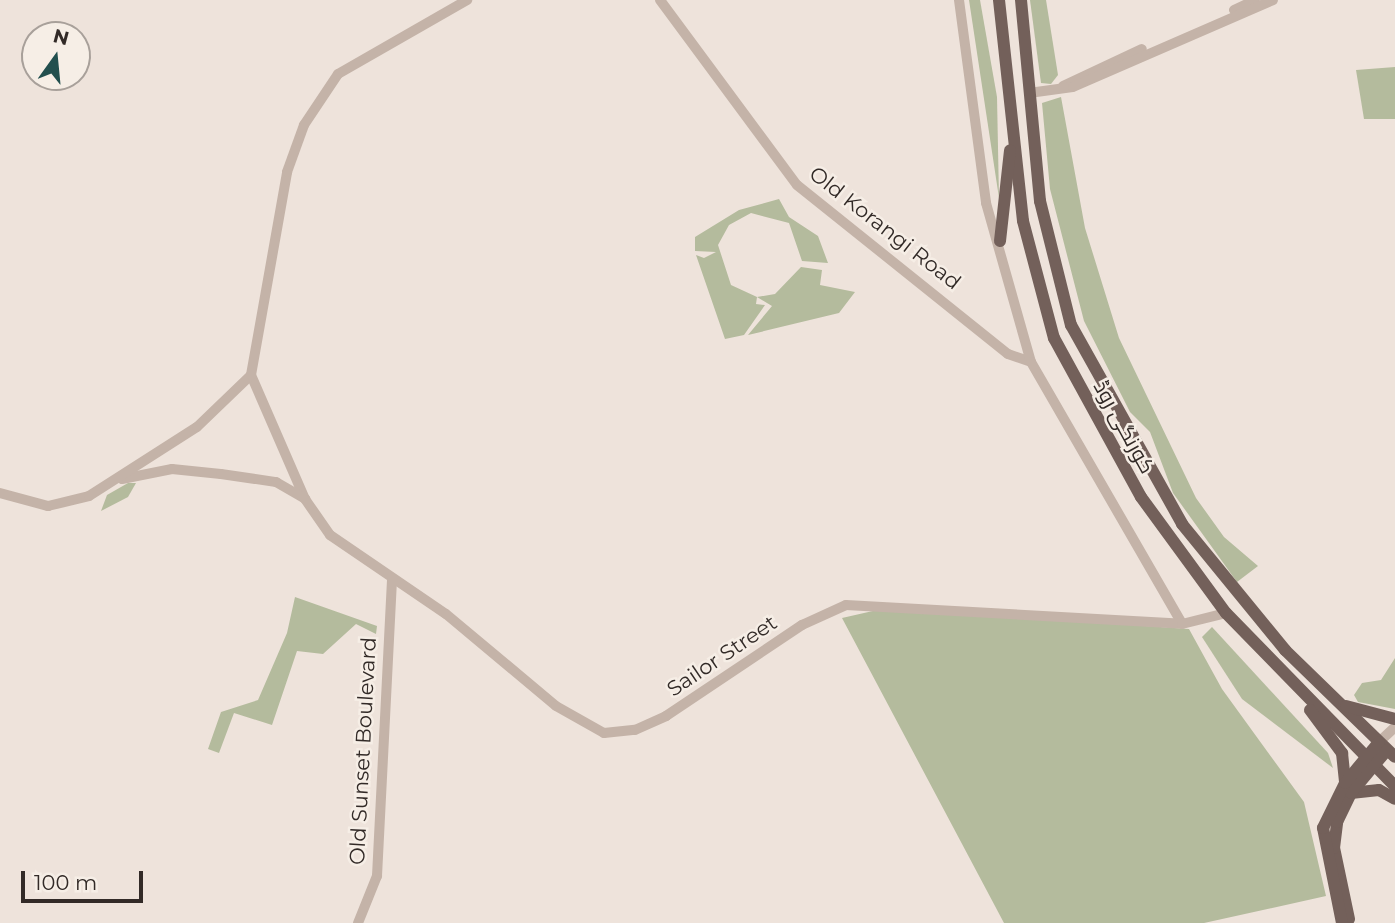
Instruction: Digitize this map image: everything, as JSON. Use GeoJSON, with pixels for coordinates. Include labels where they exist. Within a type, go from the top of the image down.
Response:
{"type":"FeatureCollection","features":[{"type":"Feature","properties":{"kind":"main road","name":"کورنگی روڈ"},"geometry":{"type":"LineString","coordinates":[[999,0],[1012,146],[1036,282],[1054,338],[1141,496],[1226,613],[1304,699],[1395,786]]}},
{"type":"Feature","properties":{"kind":"main road","name":"کورنگی روڈ"},"geometry":{"type":"LineString","coordinates":[[1021,0],[1050,255],[1080,342],[1182,524],[1285,650],[1389,748]]}},
{"type":"Feature","properties":{"kind":"main road"},"geometry":{"type":"LineString","coordinates":[[1000,241],[1012,146]]}},
{"type":"Feature","properties":{"kind":"main road"},"geometry":{"type":"LineString","coordinates":[[1304,699],[1342,753],[1348,788],[1334,841],[1350,923]]}},
{"type":"Feature","properties":{"kind":"main road"},"geometry":{"type":"LineString","coordinates":[[1343,704],[1370,717],[1395,719]]}},
{"type":"Feature","properties":{"kind":"main road"},"geometry":{"type":"LineString","coordinates":[[1342,923],[1323,828],[1369,760],[1389,748]]}},
{"type":"Feature","properties":{"kind":"main road"},"geometry":{"type":"LineString","coordinates":[[1348,788],[1379,790],[1395,799]]}},
{"type":"Feature","properties":{"kind":"street"},"geometry":{"type":"LineString","coordinates":[[0,493],[63,505],[114,481],[197,427],[251,374],[287,172],[304,125],[338,74],[467,0]]}},
{"type":"Feature","properties":{"kind":"street","name":"Old Korangi Road"},"geometry":{"type":"LineString","coordinates":[[660,0],[797,185],[1008,354],[1031,362]]}},
{"type":"Feature","properties":{"kind":"street"},"geometry":{"type":"LineString","coordinates":[[959,0],[972,123],[1031,362],[1182,624]]}},
{"type":"Feature","properties":{"kind":"street"},"geometry":{"type":"LineString","coordinates":[[1063,86],[1255,0]]}},
{"type":"Feature","properties":{"kind":"street"},"geometry":{"type":"LineString","coordinates":[[1030,93],[1063,86],[1273,0]]}},
{"type":"Feature","properties":{"kind":"street"},"geometry":{"type":"LineString","coordinates":[[1008,354],[1027,341]]}},
{"type":"Feature","properties":{"kind":"street","name":"Sailor Street"},"geometry":{"type":"LineString","coordinates":[[251,374],[305,499],[330,535],[446,614],[556,706],[604,733],[635,730],[666,716],[802,625],[846,606],[1182,624],[1226,613]]}},
{"type":"Feature","properties":{"kind":"street"},"geometry":{"type":"LineString","coordinates":[[114,481],[172,469],[276,482],[305,499]]}},
{"type":"Feature","properties":{"kind":"street","name":"Old Sunset Boulevard"},"geometry":{"type":"LineString","coordinates":[[358,923],[377,876],[392,578]]}},
{"type":"Feature","properties":{"kind":"street"},"geometry":{"type":"LineString","coordinates":[[1389,748],[1395,727]]}},
{"type":"Feature","properties":{"kind":"green space"},"geometry":{"type":"Polygon","coordinates":[[[969,0],[980,0],[997,97],[999,198],[969,0]]]}},
{"type":"Feature","properties":{"kind":"green space"},"geometry":{"type":"Polygon","coordinates":[[[1030,0],[1046,0],[1058,75],[1051,84],[1041,83],[1030,0]]]}},
{"type":"Feature","properties":{"kind":"green space"},"geometry":{"type":"Polygon","coordinates":[[[1395,67],[1395,119],[1364,119],[1356,70],[1395,67]]]}},
{"type":"Feature","properties":{"kind":"green space"},"geometry":{"type":"Polygon","coordinates":[[[1061,97],[1085,228],[1119,338],[1196,498],[1224,537],[1258,566],[1237,582],[1173,493],[1150,432],[1130,412],[1084,321],[1050,189],[1042,103],[1061,97]]]}},
{"type":"Feature","properties":{"kind":"green space"},"geometry":{"type":"Polygon","coordinates":[[[779,199],[789,217],[818,236],[828,263],[802,261],[789,223],[751,213],[729,225],[718,245],[731,285],[757,297],[756,304],[765,305],[744,335],[725,339],[696,255],[704,258],[716,252],[695,251],[695,237],[739,210],[779,199]]]}},
{"type":"Feature","properties":{"kind":"green space"},"geometry":{"type":"Polygon","coordinates":[[[801,267],[822,270],[820,285],[855,292],[839,313],[748,335],[772,306],[757,297],[775,294],[801,267]]]}},
{"type":"Feature","properties":{"kind":"green space"},"geometry":{"type":"Polygon","coordinates":[[[128,483],[136,483],[128,497],[101,511],[107,495],[128,483]]]}},
{"type":"Feature","properties":{"kind":"green space"},"geometry":{"type":"Polygon","coordinates":[[[295,597],[377,626],[376,634],[356,624],[323,654],[297,651],[272,725],[234,713],[219,753],[208,749],[221,712],[258,700],[287,633],[295,597]]]}},
{"type":"Feature","properties":{"kind":"green space"},"geometry":{"type":"Polygon","coordinates":[[[886,608],[1189,629],[1222,689],[1304,802],[1326,896],[1204,923],[1004,923],[842,618],[886,608]]]}},
{"type":"Feature","properties":{"kind":"green space"},"geometry":{"type":"Polygon","coordinates":[[[1212,627],[1328,753],[1333,768],[1242,699],[1202,637],[1212,627]]]}},
{"type":"Feature","properties":{"kind":"green space"},"geometry":{"type":"Polygon","coordinates":[[[1395,658],[1395,709],[1358,702],[1354,695],[1362,683],[1381,680],[1395,658]]]}}]}
